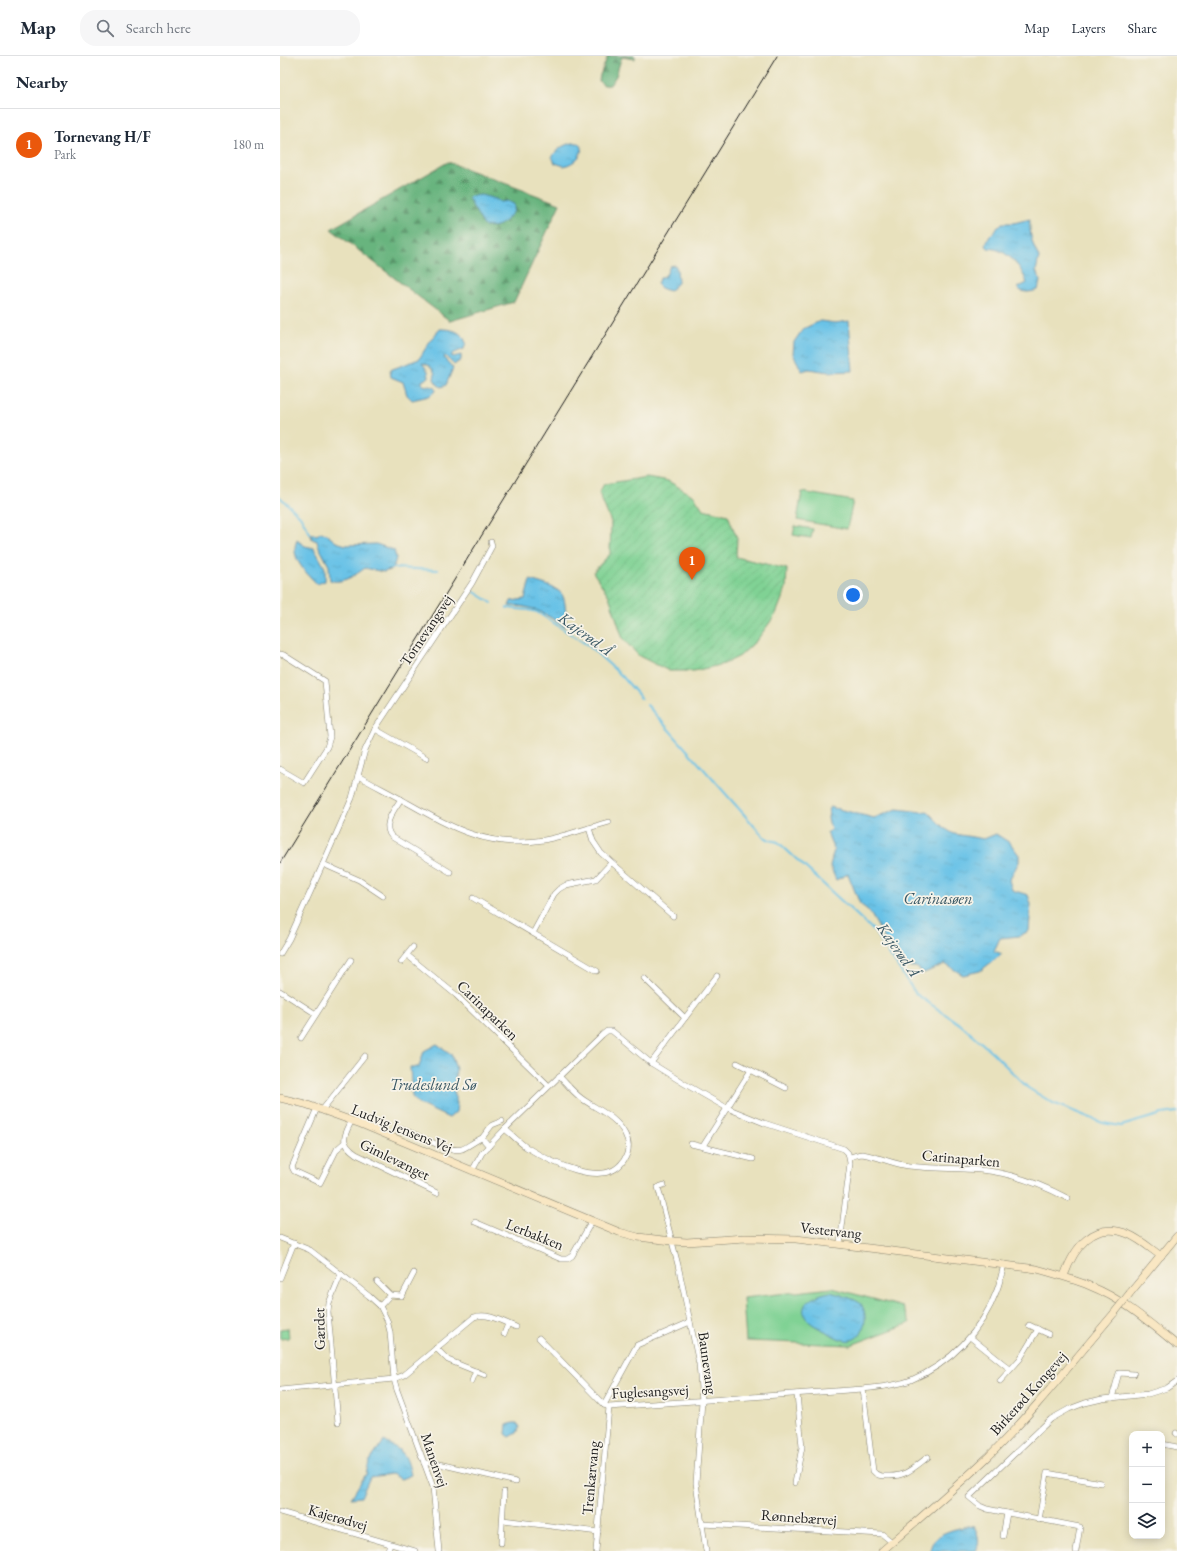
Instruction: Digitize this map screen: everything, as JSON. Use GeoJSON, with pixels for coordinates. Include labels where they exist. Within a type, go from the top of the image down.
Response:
{"type":"FeatureCollection","features":[{"type":"Feature","properties":{"kind":"street","name":"Tornevangsvej"},"geometry":{"type":"LineString","coordinates":[[280,954],[289,939],[352,798],[365,750],[375,729],[472,583],[492,546],[491,542]]}},
{"type":"Feature","properties":{"kind":"street"},"geometry":{"type":"LineString","coordinates":[[280,654],[284,655],[325,681],[330,737],[327,747],[304,784],[280,769]]}},
{"type":"Feature","properties":{"kind":"street"},"geometry":{"type":"LineString","coordinates":[[375,729],[426,758]]}},
{"type":"Feature","properties":{"kind":"street"},"geometry":{"type":"LineString","coordinates":[[358,776],[448,825],[486,839],[524,842],[544,840],[609,822]]}},
{"type":"Feature","properties":{"kind":"street"},"geometry":{"type":"LineString","coordinates":[[401,799],[387,824],[388,833],[392,837],[450,872]]}},
{"type":"Feature","properties":{"kind":"street"},"geometry":{"type":"LineString","coordinates":[[589,828],[596,848],[611,863],[673,916]]}},
{"type":"Feature","properties":{"kind":"street"},"geometry":{"type":"LineString","coordinates":[[533,933],[554,894],[559,889],[566,885],[596,879],[611,863]]}},
{"type":"Feature","properties":{"kind":"street"},"geometry":{"type":"LineString","coordinates":[[323,864],[359,880],[383,896]]}},
{"type":"Feature","properties":{"kind":"street"},"geometry":{"type":"LineString","coordinates":[[473,898],[597,971]]}},
{"type":"Feature","properties":{"kind":"street"},"geometry":{"type":"LineString","coordinates":[[401,962],[413,947]]}},
{"type":"Feature","properties":{"kind":"street","name":"Carinaparken"},"geometry":{"type":"LineString","coordinates":[[407,955],[460,998],[549,1086]]}},
{"type":"Feature","properties":{"kind":"street"},"geometry":{"type":"LineString","coordinates":[[301,1038],[351,960]]}},
{"type":"Feature","properties":{"kind":"street"},"geometry":{"type":"LineString","coordinates":[[651,1063],[717,976]]}},
{"type":"Feature","properties":{"kind":"street"},"geometry":{"type":"LineString","coordinates":[[644,978],[685,1018]]}},
{"type":"Feature","properties":{"kind":"street"},"geometry":{"type":"LineString","coordinates":[[280,991],[316,1014]]}},
{"type":"Feature","properties":{"kind":"street"},"geometry":{"type":"LineString","coordinates":[[472,1171],[482,1153],[505,1129],[607,1031],[616,1034],[651,1063],[727,1108],[844,1149],[848,1152],[850,1157],[840,1244]]}},
{"type":"Feature","properties":{"kind":"street","name":"Ludvig Jensens Vej"},"geometry":{"type":"LineString","coordinates":[[345,1142],[337,1149],[320,1183],[294,1171],[292,1166],[320,1109],[365,1056]]}},
{"type":"Feature","properties":{"kind":"street"},"geometry":{"type":"LineString","coordinates":[[737,1063],[786,1088]]}},
{"type":"Feature","properties":{"kind":"street"},"geometry":{"type":"LineString","coordinates":[[703,1146],[752,1070]]}},
{"type":"Feature","properties":{"kind":"street"},"geometry":{"type":"LineString","coordinates":[[505,1129],[525,1146],[543,1157],[572,1169],[600,1173],[613,1170],[622,1163],[627,1154],[628,1144],[626,1135],[620,1126],[607,1114],[580,1098],[559,1076]]}},
{"type":"Feature","properties":{"kind":"street","name":"Ludvig Jensens Vej"},"geometry":{"type":"LineString","coordinates":[[280,1098],[352,1120],[472,1171]]}},
{"type":"Feature","properties":{"kind":"street","name":"Gimlevænget"},"geometry":{"type":"LineString","coordinates":[[352,1120],[345,1135],[345,1142],[348,1148],[356,1154],[437,1193]]}},
{"type":"Feature","properties":{"kind":"street"},"geometry":{"type":"LineString","coordinates":[[402,1129],[447,1148],[457,1150],[464,1148],[482,1138],[492,1125],[502,1121]]}},
{"type":"Feature","properties":{"kind":"street"},"geometry":{"type":"LineString","coordinates":[[482,1138],[489,1146]]}},
{"type":"Feature","properties":{"kind":"street"},"geometry":{"type":"LineString","coordinates":[[692,1144],[753,1159]]}},
{"type":"Feature","properties":{"kind":"street","name":"Carinaparken"},"geometry":{"type":"LineString","coordinates":[[850,1157],[862,1154],[894,1164],[980,1170],[1000,1173],[1044,1186],[1067,1198]]}},
{"type":"Feature","properties":{"kind":"street","name":"Vestervang"},"geometry":{"type":"LineString","coordinates":[[472,1171],[592,1222],[638,1237],[687,1242],[744,1238],[796,1239],[1037,1269],[1064,1276],[1092,1286],[1139,1314],[1177,1345]]}},
{"type":"Feature","properties":{"kind":"street","name":"Baunevang"},"geometry":{"type":"LineString","coordinates":[[664,1185],[658,1187],[672,1241],[699,1364],[702,1401],[696,1483],[706,1551]]}},
{"type":"Feature","properties":{"kind":"street","name":"Lerbakken"},"geometry":{"type":"LineString","coordinates":[[475,1222],[561,1259],[567,1259],[572,1256],[592,1222]]}},
{"type":"Feature","properties":{"kind":"street"},"geometry":{"type":"LineString","coordinates":[[1064,1276],[1073,1254],[1079,1245],[1087,1238],[1097,1233],[1117,1231],[1128,1234],[1161,1256]]}},
{"type":"Feature","properties":{"kind":"street","name":"Birkerød Kongevej"},"geometry":{"type":"LineString","coordinates":[[882,1551],[946,1496],[989,1455],[1043,1398],[1177,1236]]}},
{"type":"Feature","properties":{"kind":"street"},"geometry":{"type":"LineString","coordinates":[[280,1238],[310,1250],[380,1306],[390,1295]]}},
{"type":"Feature","properties":{"kind":"street"},"geometry":{"type":"LineString","coordinates":[[280,1278],[294,1243]]}},
{"type":"Feature","properties":{"kind":"street","name":"Fuglesangsvej"},"geometry":{"type":"LineString","coordinates":[[539,1338],[606,1406],[702,1401],[888,1386],[910,1380],[926,1372],[950,1356],[970,1337],[986,1314],[997,1290],[1004,1264]]}},
{"type":"Feature","properties":{"kind":"street"},"geometry":{"type":"LineString","coordinates":[[377,1282],[390,1295],[402,1296],[414,1273]]}},
{"type":"Feature","properties":{"kind":"street","name":"Gærdet"},"geometry":{"type":"LineString","coordinates":[[338,1422],[328,1312],[329,1303],[341,1274]]}},
{"type":"Feature","properties":{"kind":"street","name":"Manenvej"},"geometry":{"type":"LineString","coordinates":[[380,1306],[387,1320],[390,1332],[394,1379],[397,1390],[433,1487],[439,1551]]}},
{"type":"Feature","properties":{"kind":"street"},"geometry":{"type":"LineString","coordinates":[[280,1390],[394,1379],[404,1375],[474,1317],[480,1315],[486,1315],[516,1327]]}},
{"type":"Feature","properties":{"kind":"street"},"geometry":{"type":"LineString","coordinates":[[606,1406],[637,1345],[690,1322]]}},
{"type":"Feature","properties":{"kind":"street"},"geometry":{"type":"LineString","coordinates":[[504,1334],[508,1324]]}},
{"type":"Feature","properties":{"kind":"street"},"geometry":{"type":"LineString","coordinates":[[1029,1325],[1048,1334]]}},
{"type":"Feature","properties":{"kind":"street"},"geometry":{"type":"LineString","coordinates":[[1000,1381],[1020,1359],[1038,1329]]}},
{"type":"Feature","properties":{"kind":"street"},"geometry":{"type":"LineString","coordinates":[[970,1337],[1010,1369]]}},
{"type":"Feature","properties":{"kind":"street"},"geometry":{"type":"LineString","coordinates":[[436,1348],[448,1360],[485,1375]]}},
{"type":"Feature","properties":{"kind":"street"},"geometry":{"type":"LineString","coordinates":[[472,1381],[476,1371]]}},
{"type":"Feature","properties":{"kind":"street"},"geometry":{"type":"LineString","coordinates":[[1112,1398],[1119,1373],[1134,1374]]}},
{"type":"Feature","properties":{"kind":"street"},"geometry":{"type":"LineString","coordinates":[[1076,1551],[1080,1527],[1039,1520],[980,1506],[969,1497],[1051,1419],[1085,1403],[1148,1394],[1167,1388],[1177,1382]]}},
{"type":"Feature","properties":{"kind":"street"},"geometry":{"type":"LineString","coordinates":[[863,1389],[873,1471],[875,1474],[879,1476],[896,1477],[907,1474],[928,1457]]}},
{"type":"Feature","properties":{"kind":"street"},"geometry":{"type":"LineString","coordinates":[[795,1483],[802,1447],[797,1394]]}},
{"type":"Feature","properties":{"kind":"street","name":"Trenkærvang"},"geometry":{"type":"LineString","coordinates":[[596,1551],[606,1406]]}},
{"type":"Feature","properties":{"kind":"street"},"geometry":{"type":"LineString","coordinates":[[1165,1445],[1177,1447]]}},
{"type":"Feature","properties":{"kind":"street"},"geometry":{"type":"LineString","coordinates":[[424,1463],[435,1463],[516,1482]]}},
{"type":"Feature","properties":{"kind":"street"},"geometry":{"type":"LineString","coordinates":[[1039,1520],[1047,1473],[1101,1483]]}},
{"type":"Feature","properties":{"kind":"street"},"geometry":{"type":"LineString","coordinates":[[502,1543],[504,1492]]}},
{"type":"Feature","properties":{"kind":"street","name":"Kajerødvej"},"geometry":{"type":"LineString","coordinates":[[280,1512],[415,1551]]}},
{"type":"Feature","properties":{"kind":"street"},"geometry":{"type":"LineString","coordinates":[[1003,1536],[1007,1513]]}},
{"type":"Feature","properties":{"kind":"street"},"geometry":{"type":"LineString","coordinates":[[503,1520],[598,1532]]}},
{"type":"Feature","properties":{"kind":"street","name":"Rønnebærvej"},"geometry":{"type":"LineString","coordinates":[[702,1524],[882,1534],[892,1542]]}},
{"type":"Feature","properties":{"kind":"street"},"geometry":{"type":"LineString","coordinates":[[388,1551],[390,1544]]}},
{"type":"Feature","properties":{"kind":"green space"},"geometry":{"type":"Polygon","coordinates":[[[608,56],[635,56],[635,59],[623,57],[621,59],[616,76],[610,85],[603,84],[599,81],[608,56]]]}},
{"type":"Feature","properties":{"kind":"green space"},"geometry":{"type":"Polygon","coordinates":[[[448,162],[560,204],[514,302],[450,321],[331,229],[448,162]]]}},
{"type":"Feature","properties":{"kind":"green space"},"geometry":{"type":"Polygon","coordinates":[[[647,477],[668,481],[694,496],[703,509],[728,515],[737,538],[736,557],[787,569],[786,588],[776,614],[757,640],[740,656],[724,664],[694,671],[669,671],[639,656],[623,639],[609,596],[593,572],[610,554],[611,522],[599,493],[604,484],[647,477]]]}},
{"type":"Feature","properties":{"kind":"green space"},"geometry":{"type":"Polygon","coordinates":[[[802,492],[853,501],[847,529],[797,520],[802,492]]]}},
{"type":"Feature","properties":{"kind":"green space"},"geometry":{"type":"Polygon","coordinates":[[[795,526],[813,529],[811,538],[793,535],[795,526]]]}},
{"type":"Feature","properties":{"kind":"green space"},"geometry":{"type":"Polygon","coordinates":[[[832,1288],[903,1307],[910,1323],[851,1345],[746,1341],[743,1298],[832,1288]]]}},
{"type":"Feature","properties":{"kind":"green space"},"geometry":{"type":"Polygon","coordinates":[[[288,1328],[289,1338],[280,1339],[280,1329],[288,1328]]]}},
{"type":"Feature","properties":{"kind":"water"},"geometry":{"type":"Polygon","coordinates":[[[571,143],[579,143],[582,147],[579,157],[574,162],[564,166],[555,163],[552,157],[554,154],[560,148],[571,143]]]}},
{"type":"Feature","properties":{"kind":"water"},"geometry":{"type":"Polygon","coordinates":[[[481,195],[496,199],[500,202],[507,201],[514,204],[514,211],[498,226],[484,226],[468,198],[471,196],[481,195]]]}},
{"type":"Feature","properties":{"kind":"water"},"geometry":{"type":"Polygon","coordinates":[[[1030,219],[1030,229],[1034,248],[1039,257],[1036,271],[1040,281],[1038,290],[1027,292],[1017,288],[1027,283],[1017,265],[1007,255],[995,249],[988,248],[985,245],[990,236],[1002,223],[1014,223],[1030,219]]]}},
{"type":"Feature","properties":{"kind":"water"},"geometry":{"type":"Polygon","coordinates":[[[675,265],[677,269],[678,283],[669,291],[661,288],[657,284],[659,279],[666,275],[670,266],[675,265]]]}},
{"type":"Feature","properties":{"kind":"water"},"geometry":{"type":"Polygon","coordinates":[[[820,321],[835,323],[849,321],[853,371],[829,372],[809,369],[802,371],[793,354],[794,342],[803,329],[820,321]]]}},
{"type":"Feature","properties":{"kind":"water"},"geometry":{"type":"Polygon","coordinates":[[[440,329],[456,332],[462,336],[466,343],[464,349],[452,354],[452,357],[461,355],[461,360],[454,365],[445,356],[444,358],[453,368],[446,385],[441,387],[434,379],[435,374],[432,368],[427,364],[422,363],[428,371],[429,377],[422,381],[422,385],[435,387],[436,391],[429,396],[412,400],[407,395],[403,382],[391,377],[390,370],[419,359],[432,338],[440,329]]]}},
{"type":"Feature","properties":{"kind":"water"},"geometry":{"type":"Polygon","coordinates":[[[321,532],[336,542],[346,545],[376,544],[394,550],[396,558],[393,569],[384,572],[365,568],[344,580],[330,580],[329,566],[317,541],[312,539],[310,533],[317,535],[321,532]]]}},
{"type":"Feature","properties":{"kind":"water"},"geometry":{"type":"Polygon","coordinates":[[[297,540],[305,546],[314,548],[325,568],[325,581],[317,584],[304,570],[295,553],[297,540]]]}},
{"type":"Feature","properties":{"kind":"water"},"geometry":{"type":"Polygon","coordinates":[[[530,580],[554,588],[560,592],[564,599],[566,609],[565,627],[539,611],[525,607],[509,606],[511,601],[525,599],[530,580]]]}},
{"type":"Feature","properties":{"kind":"water","name":"Carinasøen"},"geometry":{"type":"Polygon","coordinates":[[[830,807],[874,818],[897,809],[922,812],[927,811],[944,828],[954,834],[984,839],[996,834],[1010,843],[1019,855],[1019,862],[1009,880],[1012,890],[1028,895],[1031,904],[1029,931],[1019,936],[1000,938],[994,951],[1002,954],[980,971],[963,975],[945,964],[924,973],[916,967],[901,967],[869,911],[860,904],[848,874],[836,880],[830,866],[834,850],[827,832],[831,830],[828,818],[830,807]]]}},
{"type":"Feature","properties":{"kind":"water","name":"Trudeslund Sø"},"geometry":{"type":"Polygon","coordinates":[[[437,1044],[451,1054],[456,1069],[454,1094],[457,1103],[456,1112],[449,1118],[419,1104],[412,1097],[410,1067],[419,1067],[424,1051],[437,1044]]]}},
{"type":"Feature","properties":{"kind":"water"},"geometry":{"type":"Polygon","coordinates":[[[830,1292],[842,1295],[861,1304],[865,1314],[865,1319],[860,1335],[856,1338],[851,1340],[840,1339],[816,1327],[806,1318],[804,1307],[806,1303],[815,1297],[830,1292]]]}},
{"type":"Feature","properties":{"kind":"water"},"geometry":{"type":"Polygon","coordinates":[[[517,1423],[520,1427],[517,1433],[510,1437],[506,1434],[507,1425],[517,1423]]]}},
{"type":"Feature","properties":{"kind":"water"},"geometry":{"type":"Polygon","coordinates":[[[384,1441],[396,1448],[406,1457],[411,1475],[401,1479],[392,1474],[370,1477],[361,1497],[351,1498],[366,1474],[369,1462],[384,1441]]]}},
{"type":"Feature","properties":{"kind":"water"},"geometry":{"type":"Polygon","coordinates":[[[967,1526],[974,1527],[977,1533],[978,1542],[976,1551],[931,1551],[931,1545],[938,1536],[967,1526]]]}},
{"type":"Feature","properties":{"kind":"waterway"},"geometry":{"type":"LineString","coordinates":[[280,497],[300,516],[310,533]]}},
{"type":"Feature","properties":{"kind":"waterway","name":"Kajerød Å"},"geometry":{"type":"LineString","coordinates":[[393,568],[438,570]]}},
{"type":"Feature","properties":{"kind":"waterway","name":"Kajerød Å"},"geometry":{"type":"LineString","coordinates":[[473,591],[492,603]]}},
{"type":"Feature","properties":{"kind":"waterway","name":"Kajerød Å"},"geometry":{"type":"LineString","coordinates":[[507,608],[537,612],[589,646],[622,676],[641,698]]}},
{"type":"Feature","properties":{"kind":"waterway","name":"Kajerød Å"},"geometry":{"type":"LineString","coordinates":[[647,705],[764,837],[778,842],[874,931],[916,994],[961,1025],[993,1053],[1028,1088],[1053,1103],[1103,1123],[1121,1126],[1162,1114],[1177,1112]]}},
{"type":"Feature","properties":{"kind":"tram line"},"geometry":{"type":"LineString","coordinates":[[280,863],[777,56]]}},
{"type":"Feature","properties":{"kind":"place","name":"Tornevang H/F"},"geometry":{"type":"Point","coordinates":[692,580]}}]}
